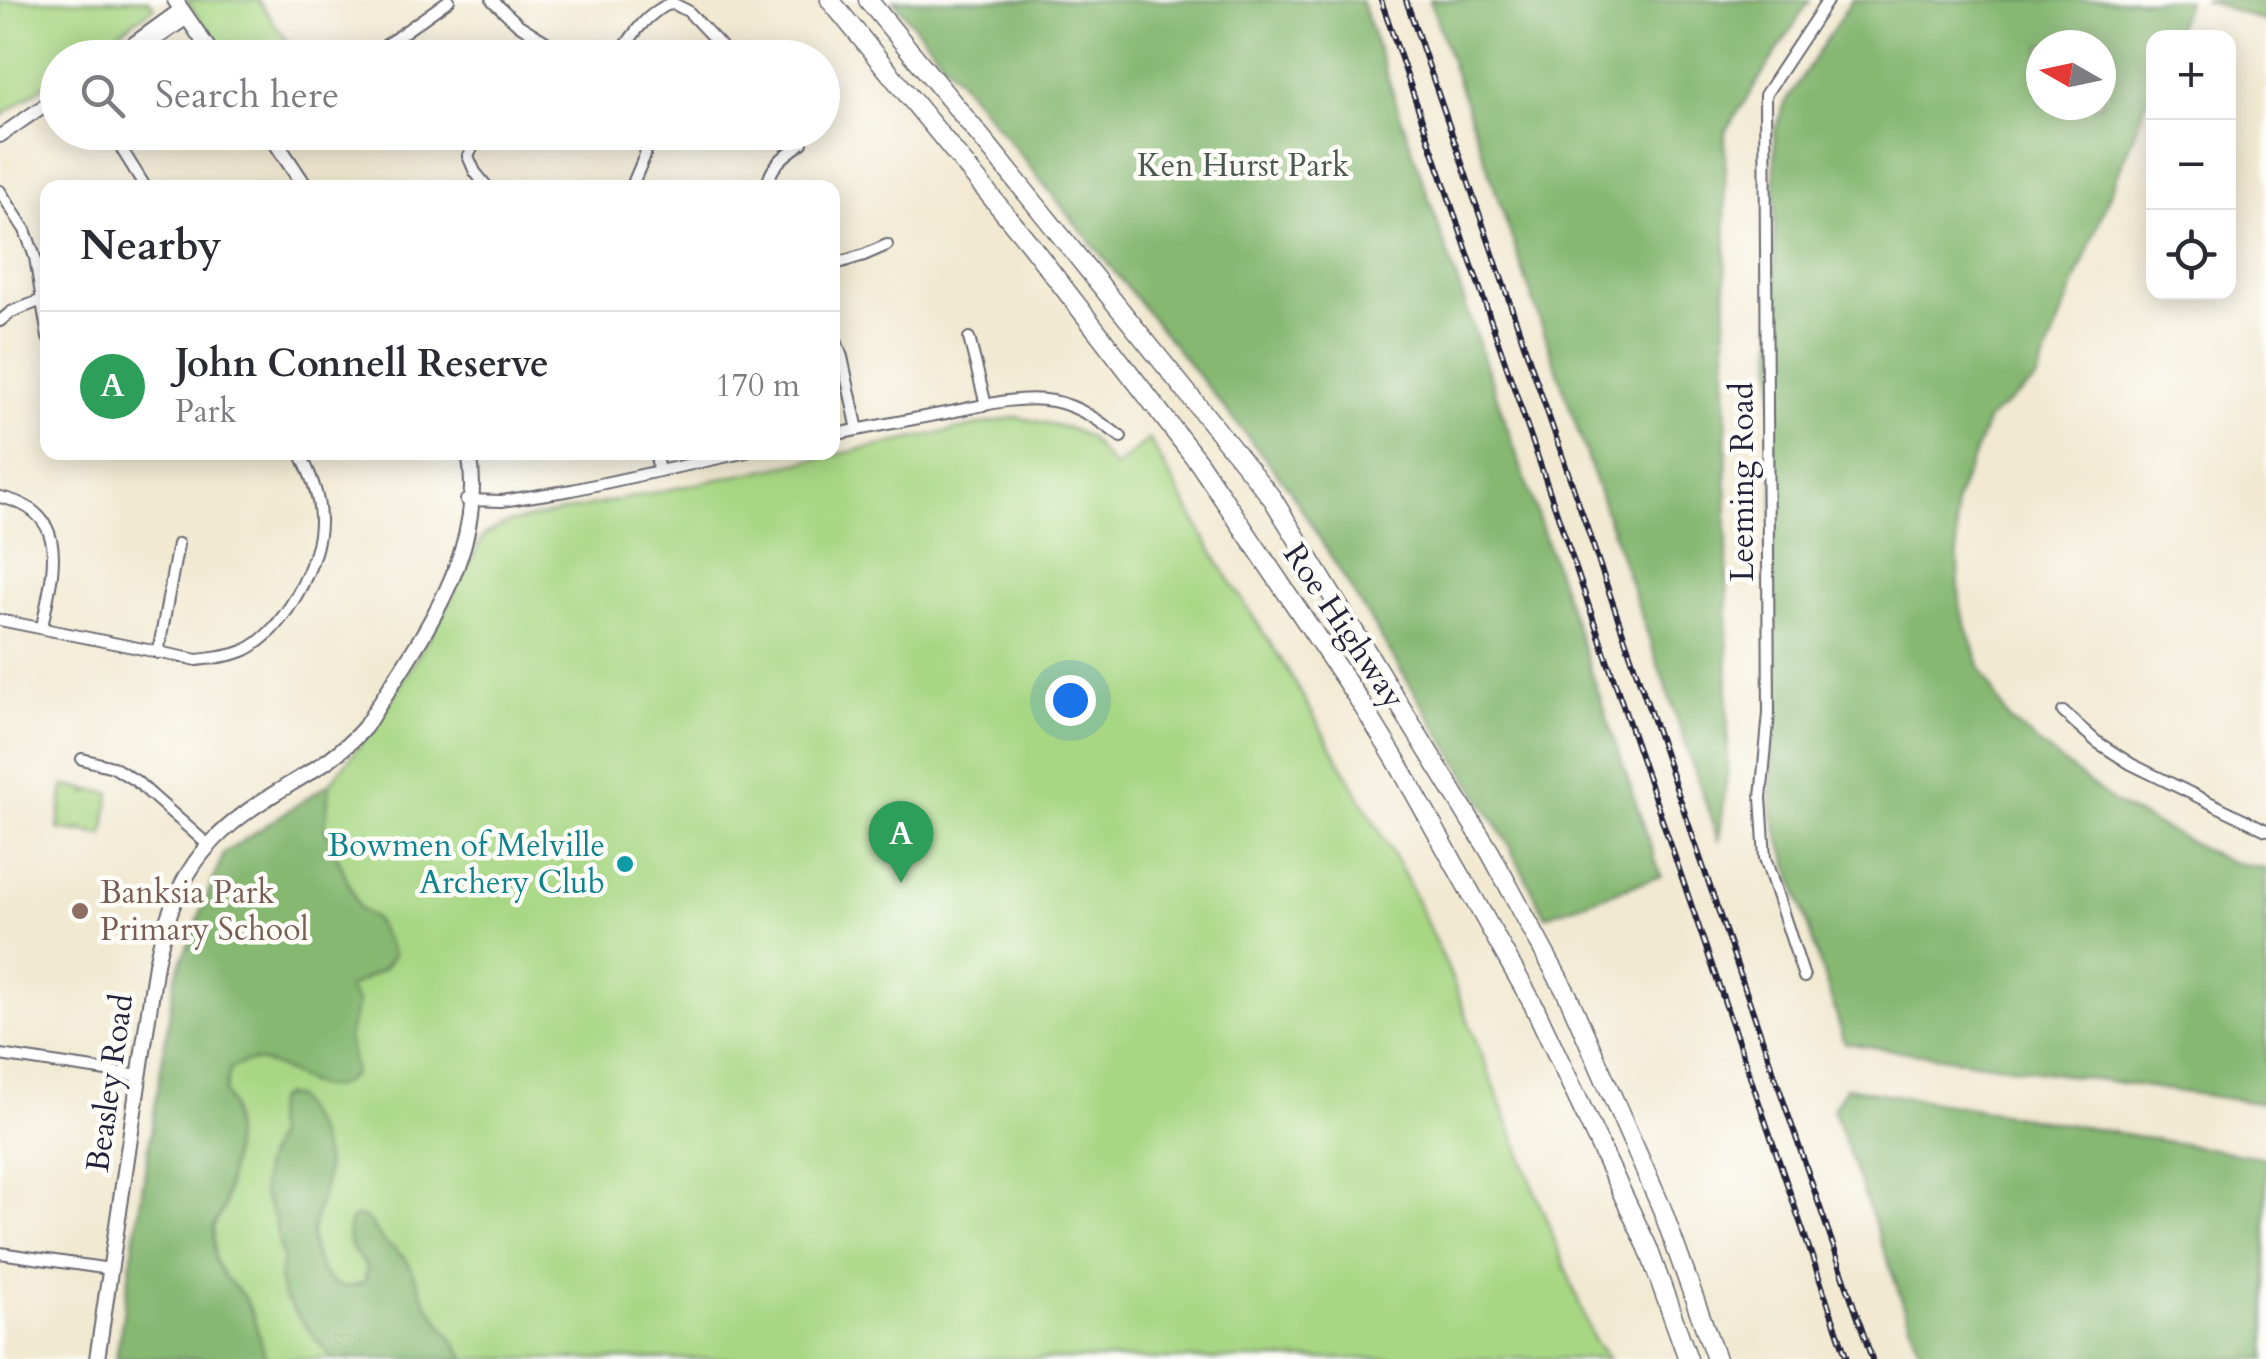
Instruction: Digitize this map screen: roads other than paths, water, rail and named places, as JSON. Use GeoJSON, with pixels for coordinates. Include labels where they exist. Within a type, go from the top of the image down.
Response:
{"type":"FeatureCollection","features":[{"type":"Feature","properties":{"kind":"highway","name":"Roe Highway"},"geometry":{"type":"LineString","coordinates":[[830,0],[1029,243],[1200,463],[1359,700],[1533,1004],[1648,1248],[1688,1359]]}},
{"type":"Feature","properties":{"kind":"highway","name":"Roe Highway"},"geometry":{"type":"LineString","coordinates":[[868,0],[1272,498],[1490,852],[1568,996],[1662,1208],[1716,1359]]}},
{"type":"Feature","properties":{"kind":"main road"},"geometry":{"type":"LineString","coordinates":[[181,9],[203,40]]}},
{"type":"Feature","properties":{"kind":"main road"},"geometry":{"type":"LineString","coordinates":[[280,150],[301,180]]}},
{"type":"Feature","properties":{"kind":"main road","name":"Beasley Road"},"geometry":{"type":"LineString","coordinates":[[94,1359],[148,974],[160,919],[176,878],[224,819],[254,796],[323,756],[359,722],[440,587],[458,544],[469,500],[466,460]]}},
{"type":"Feature","properties":{"kind":"street"},"geometry":{"type":"LineString","coordinates":[[393,40],[449,0]]}},
{"type":"Feature","properties":{"kind":"street"},"geometry":{"type":"LineString","coordinates":[[492,0],[538,40]]}},
{"type":"Feature","properties":{"kind":"street","name":"Leeming Road"},"geometry":{"type":"LineString","coordinates":[[1804,977],[1765,858],[1761,798],[1769,713],[1765,94],[1828,0]]}},
{"type":"Feature","properties":{"kind":"street"},"geometry":{"type":"LineString","coordinates":[[630,40],[657,8],[672,3],[688,10],[716,40]]}},
{"type":"Feature","properties":{"kind":"street"},"geometry":{"type":"LineString","coordinates":[[137,40],[181,9]]}},
{"type":"Feature","properties":{"kind":"street"},"geometry":{"type":"LineString","coordinates":[[147,40],[181,9]]}},
{"type":"Feature","properties":{"kind":"street"},"geometry":{"type":"LineString","coordinates":[[0,136],[40,108]]}},
{"type":"Feature","properties":{"kind":"street"},"geometry":{"type":"LineString","coordinates":[[0,145],[40,118]]}},
{"type":"Feature","properties":{"kind":"street"},"geometry":{"type":"LineString","coordinates":[[122,150],[141,180]]}},
{"type":"Feature","properties":{"kind":"street"},"geometry":{"type":"LineString","coordinates":[[471,150],[468,156],[482,180]]}},
{"type":"Feature","properties":{"kind":"street"},"geometry":{"type":"LineString","coordinates":[[635,180],[646,150]]}},
{"type":"Feature","properties":{"kind":"street"},"geometry":{"type":"LineString","coordinates":[[769,180],[771,170],[792,150]]}},
{"type":"Feature","properties":{"kind":"street"},"geometry":{"type":"LineString","coordinates":[[0,192],[31,244],[40,287]]}},
{"type":"Feature","properties":{"kind":"street"},"geometry":{"type":"LineString","coordinates":[[840,263],[887,245]]}},
{"type":"Feature","properties":{"kind":"street"},"geometry":{"type":"LineString","coordinates":[[0,321],[11,312],[40,301]]}},
{"type":"Feature","properties":{"kind":"street"},"geometry":{"type":"LineString","coordinates":[[970,338],[986,405]]}},
{"type":"Feature","properties":{"kind":"street"},"geometry":{"type":"LineString","coordinates":[[840,352],[858,430]]}},
{"type":"Feature","properties":{"kind":"street"},"geometry":{"type":"LineString","coordinates":[[840,433],[1034,399],[1058,402],[1101,422],[1121,437]]}},
{"type":"Feature","properties":{"kind":"street"},"geometry":{"type":"LineString","coordinates":[[0,620],[197,660],[223,658],[245,650],[282,618],[318,544],[318,500],[303,460]]}},
{"type":"Feature","properties":{"kind":"street"},"geometry":{"type":"LineString","coordinates":[[657,460],[659,470]]}},
{"type":"Feature","properties":{"kind":"street"},"geometry":{"type":"LineString","coordinates":[[469,500],[518,499],[708,460]]}},
{"type":"Feature","properties":{"kind":"street"},"geometry":{"type":"LineString","coordinates":[[0,497],[30,508],[50,533],[53,568],[42,628]]}},
{"type":"Feature","properties":{"kind":"street"},"geometry":{"type":"LineString","coordinates":[[158,652],[178,544]]}},
{"type":"Feature","properties":{"kind":"street"},"geometry":{"type":"LineString","coordinates":[[2063,712],[2097,742],[2131,764],[2266,827]]}},
{"type":"Feature","properties":{"kind":"street"},"geometry":{"type":"LineString","coordinates":[[82,759],[113,767],[136,782],[205,842]]}},
{"type":"Feature","properties":{"kind":"street"},"geometry":{"type":"LineString","coordinates":[[0,1055],[136,1075]]}},
{"type":"Feature","properties":{"kind":"street"},"geometry":{"type":"LineString","coordinates":[[0,1252],[108,1269]]}},
{"type":"Feature","properties":{"kind":"railway"},"geometry":{"type":"LineString","coordinates":[[1381,0],[1847,1359]]}},
{"type":"Feature","properties":{"kind":"railway"},"geometry":{"type":"LineString","coordinates":[[1406,0],[1872,1359]]}},
{"type":"Feature","properties":{"kind":"place","name":"Bowmen of Melville Archery Club"},"geometry":{"type":"Point","coordinates":[625,864]}},
{"type":"Feature","properties":{"kind":"place","name":"John Connell Reserve"},"geometry":{"type":"Point","coordinates":[901,883]}},
{"type":"Feature","properties":{"kind":"place","name":"Banksia Park Primary School"},"geometry":{"type":"Point","coordinates":[80,911]}},
{"type":"Feature","properties":{"kind":"park label","name":"Ken Hurst Park"},"geometry":{"type":"Point","coordinates":[1243,166]}}]}
